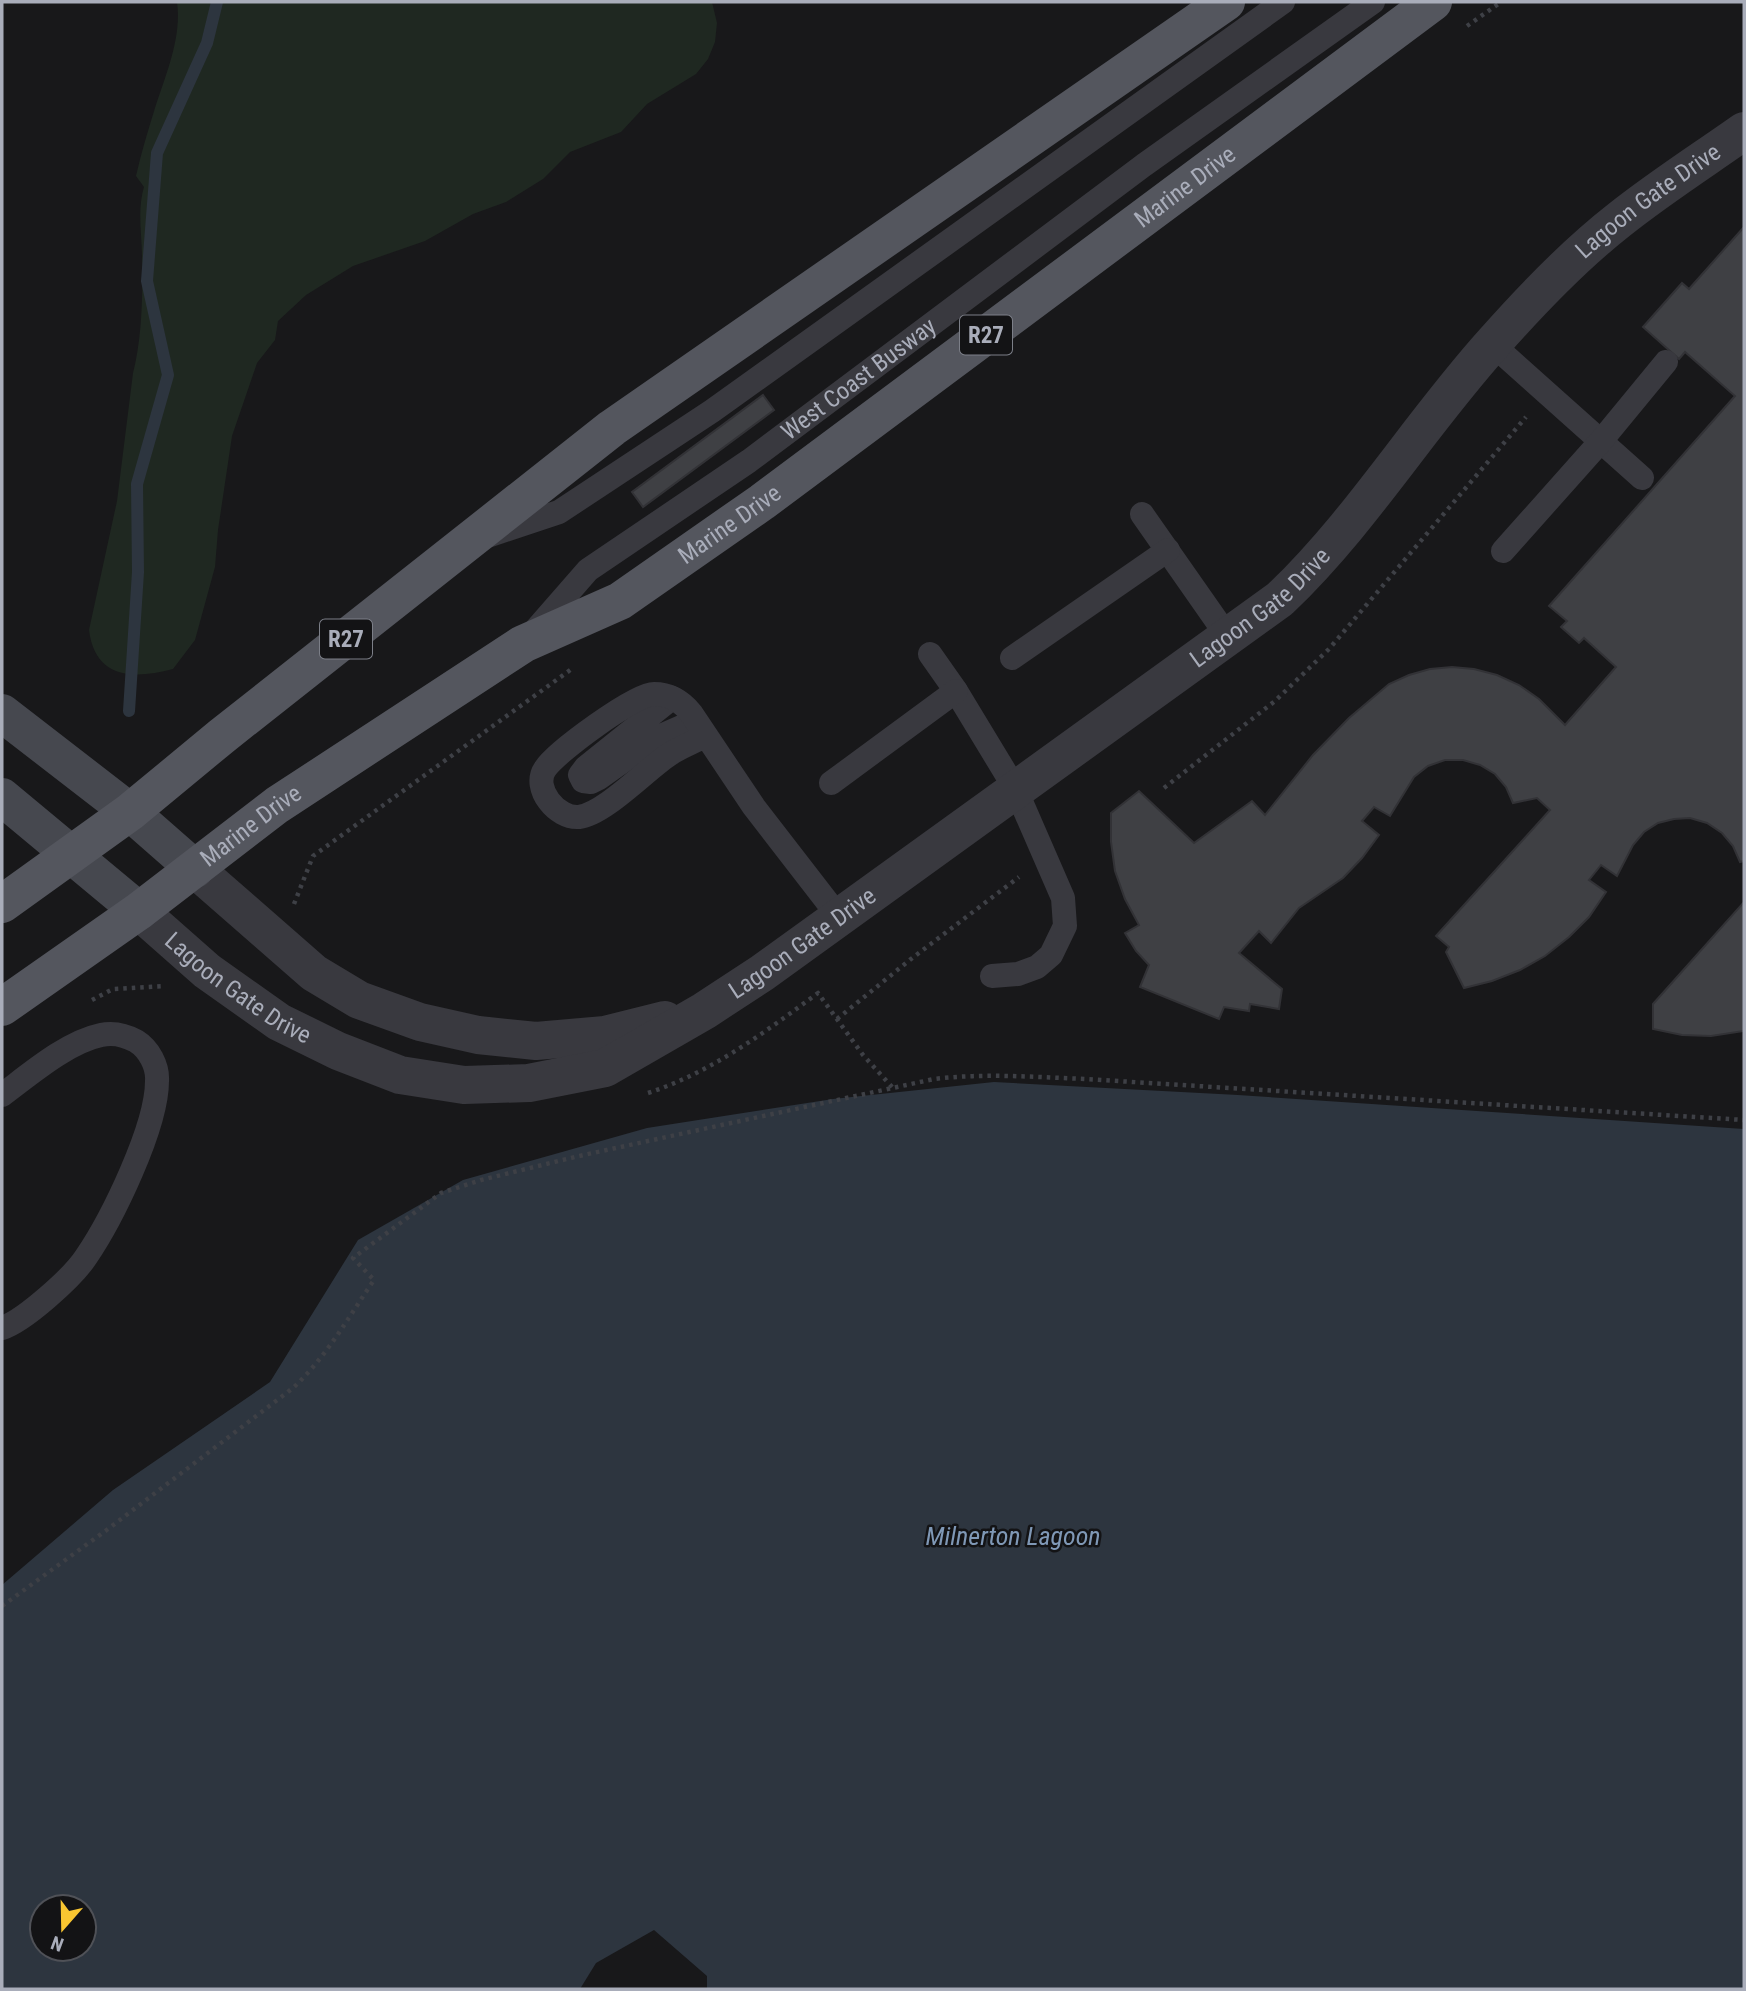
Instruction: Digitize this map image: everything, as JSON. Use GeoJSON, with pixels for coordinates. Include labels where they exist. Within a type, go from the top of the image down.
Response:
{"type":"FeatureCollection","features":[{"type":"Feature","properties":{"kind":"main road","name":"Marine Drive"},"geometry":{"type":"LineString","coordinates":[[2,1007],[139,911],[277,805],[523,644],[620,601],[762,502],[1433,2]]}},
{"type":"Feature","properties":{"kind":"main road","name":"R27"},"geometry":{"type":"LineString","coordinates":[[2,904],[130,812],[222,736],[612,428],[1212,11]]}},
{"type":"Feature","properties":{"kind":"main road","name":"Lagoon Gate Drive"},"geometry":{"type":"LineString","coordinates":[[2,713],[130,812],[195,869]]}},
{"type":"Feature","properties":{"kind":"main road","name":"Lagoon Gate Drive"},"geometry":{"type":"LineString","coordinates":[[2,797],[139,911]]}},
{"type":"Feature","properties":{"kind":"street","name":"Lagoon Gate Drive"},"geometry":{"type":"LineString","coordinates":[[139,911],[207,971],[279,1022],[338,1051],[400,1075],[477,1085],[529,1083],[605,1069],[704,1011],[1280,599],[1307,574],[1492,344],[1586,247],[1620,219],[1744,131]]}},
{"type":"Feature","properties":{"kind":"street","name":"Lagoon Gate Drive"},"geometry":{"type":"LineString","coordinates":[[195,869],[314,974],[359,1000],[420,1022],[478,1035],[536,1041],[605,1035],[704,1011]]}},
{"type":"Feature","properties":{"kind":"lane"},"geometry":{"type":"LineString","coordinates":[[470,542],[559,512],[712,411],[1283,2]]}},
{"type":"Feature","properties":{"kind":"lane","name":"West Coast Busway"},"geometry":{"type":"LineString","coordinates":[[523,644],[588,570],[749,461],[1144,165],[1373,2]]}},
{"type":"Feature","properties":{"kind":"lane"},"geometry":{"type":"LineString","coordinates":[[1492,344],[1642,478]]}},
{"type":"Feature","properties":{"kind":"lane"},"geometry":{"type":"LineString","coordinates":[[1503,551],[1601,441],[1666,362]]}},
{"type":"Feature","properties":{"kind":"lane"},"geometry":{"type":"LineString","coordinates":[[1142,514],[1228,637]]}},
{"type":"Feature","properties":{"kind":"lane"},"geometry":{"type":"LineString","coordinates":[[1012,658],[1168,551]]}},
{"type":"Feature","properties":{"kind":"lane"},"geometry":{"type":"LineString","coordinates":[[930,654],[956,691],[1016,790],[1063,898],[1065,926],[1051,955],[1037,967],[1018,974],[992,976]]}},
{"type":"Feature","properties":{"kind":"lane"},"geometry":{"type":"LineString","coordinates":[[831,783],[956,691]]}},
{"type":"Feature","properties":{"kind":"lane"},"geometry":{"type":"LineString","coordinates":[[700,728],[626,789],[594,811],[580,817],[568,816],[554,806],[544,793],[541,778],[545,768],[563,750],[631,702],[653,694],[672,698],[682,703],[700,728],[754,807],[839,916]]}},
{"type":"Feature","properties":{"kind":"lane"},"geometry":{"type":"LineString","coordinates":[[672,698],[586,767],[580,775],[583,781],[591,782],[599,778],[654,740],[700,728]]}},
{"type":"Feature","properties":{"kind":"lane"},"geometry":{"type":"LineString","coordinates":[[2,1095],[74,1046],[101,1034],[123,1034],[142,1045],[156,1065],[158,1082],[148,1126],[110,1217],[86,1258],[65,1283],[2,1328]]}},
{"type":"Feature","properties":{"kind":"path"},"geometry":{"type":"LineString","coordinates":[[1164,788],[1275,701],[1329,649],[1546,393]]}},
{"type":"Feature","properties":{"kind":"path"},"geometry":{"type":"LineString","coordinates":[[837,1019],[1045,857]]}},
{"type":"Feature","properties":{"kind":"path"},"geometry":{"type":"LineString","coordinates":[[113,989],[168,985]]}},
{"type":"Feature","properties":{"kind":"path"},"geometry":{"type":"LineString","coordinates":[[2,1606],[293,1388],[330,1348],[374,1280],[354,1258],[441,1193],[481,1180],[579,1156],[934,1079],[960,1076],[1098,1080],[1744,1119]]}},
{"type":"Feature","properties":{"kind":"shaded area"},"geometry":{"type":"Polygon","coordinates":[[[177,2],[712,2],[717,23],[715,42],[708,59],[696,74],[647,104],[621,132],[570,152],[543,179],[506,202],[473,214],[425,241],[353,266],[306,295],[278,321],[275,340],[257,363],[232,436],[215,567],[195,640],[173,669],[130,674],[118,672],[99,658],[89,630],[117,501],[140,331],[140,213],[144,187],[136,176],[172,55],[177,29],[177,2]]]}},
{"type":"Feature","properties":{"kind":"water","name":"Milnerton Lagoon"},"geometry":{"type":"Polygon","coordinates":[[[994,1082],[1238,1095],[1744,1129],[1744,1989],[707,1989],[707,1976],[654,1930],[596,1963],[580,1989],[2,1989],[2,1585],[113,1490],[270,1382],[358,1240],[463,1180],[647,1128],[833,1099],[994,1082]]]}},
{"type":"Feature","properties":{"kind":"building"},"geometry":{"type":"Polygon","coordinates":[[[1744,227],[1744,861],[1740,862],[1733,846],[1722,833],[1707,823],[1690,818],[1658,823],[1644,832],[1633,845],[1617,876],[1601,865],[1589,880],[1606,892],[1589,917],[1569,937],[1545,956],[1520,970],[1464,988],[1446,952],[1449,947],[1436,936],[1550,810],[1537,798],[1513,803],[1506,787],[1495,774],[1480,765],[1463,760],[1445,760],[1428,766],[1414,777],[1390,816],[1374,807],[1362,821],[1379,835],[1343,878],[1299,908],[1271,943],[1259,931],[1239,953],[1282,989],[1279,1009],[1250,1004],[1249,1011],[1224,1007],[1219,1019],[1140,987],[1149,965],[1125,933],[1139,925],[1125,899],[1115,871],[1111,842],[1111,813],[1139,791],[1194,843],[1252,801],[1265,815],[1313,755],[1349,718],[1389,684],[1409,675],[1452,667],[1497,675],[1519,685],[1539,699],[1565,725],[1616,667],[1584,638],[1579,643],[1561,627],[1567,621],[1549,606],[1735,396],[1685,352],[1679,359],[1643,327],[1682,283],[1689,289],[1744,227]]]}},
{"type":"Feature","properties":{"kind":"building"},"geometry":{"type":"Polygon","coordinates":[[[763,395],[774,410],[643,507],[632,492],[763,395]]]}},
{"type":"Feature","properties":{"kind":"building"},"geometry":{"type":"Polygon","coordinates":[[[1744,902],[1744,1031],[1711,1036],[1682,1035],[1653,1029],[1653,1004],[1744,902]]]}},
{"type":"Feature","properties":{"kind":"waterway"},"geometry":{"type":"LineString","coordinates":[[129,711],[138,572],[137,484],[168,375],[147,281],[157,153],[207,43],[217,2]]}}]}
